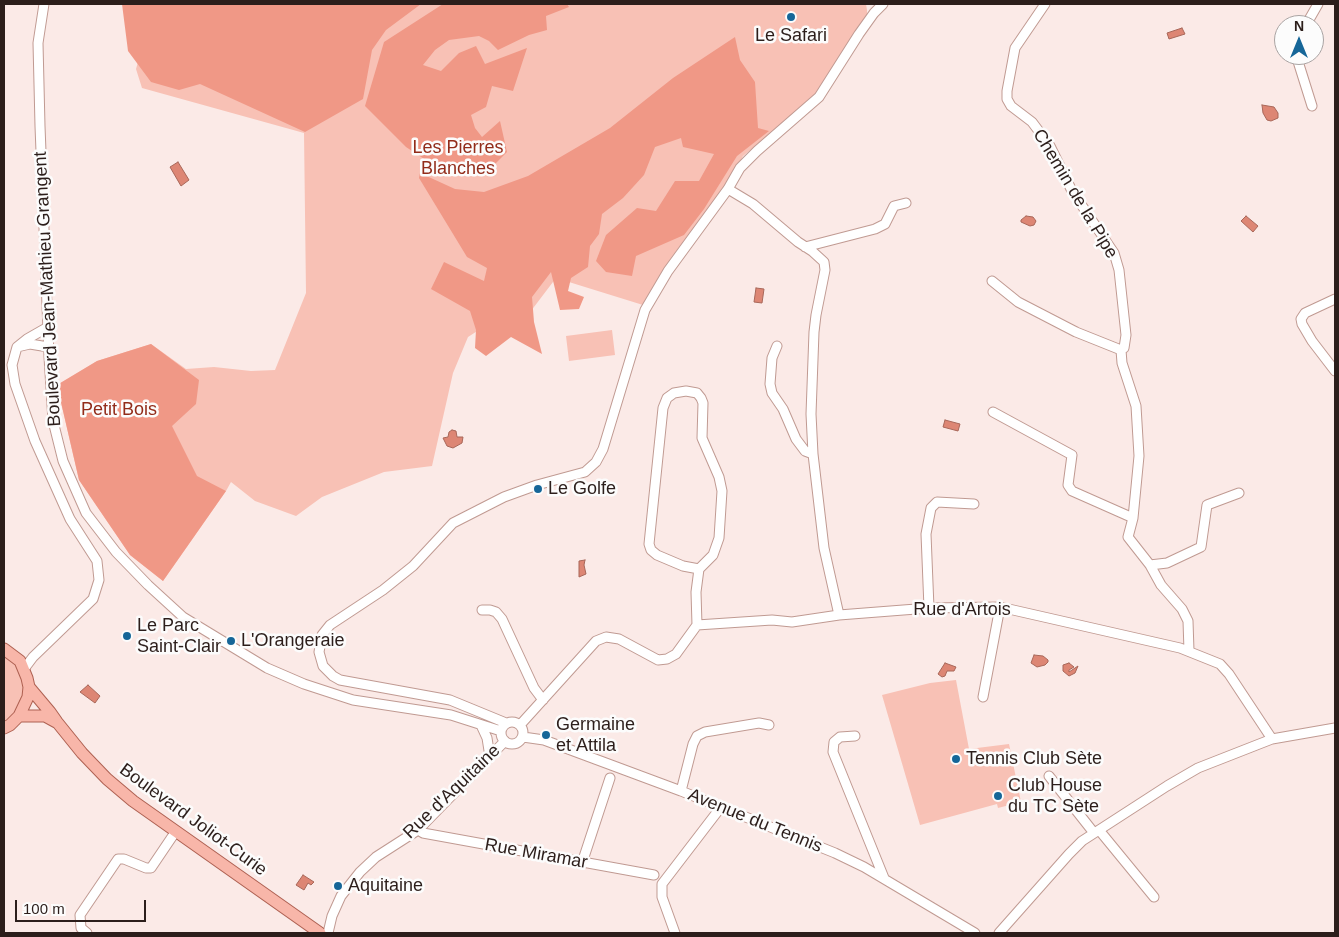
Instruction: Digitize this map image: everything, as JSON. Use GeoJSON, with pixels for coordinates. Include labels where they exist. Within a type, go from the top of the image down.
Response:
{"type":"FeatureCollection","features":[{"type":"Feature","properties":{"kind":"main road"},"geometry":{"type":"LineString","coordinates":[[4,649],[13,655],[24,670],[29,687],[26,702],[19,716],[4,728]]}},
{"type":"Feature","properties":{"kind":"main road","name":"Boulevard Joliot-Curie"},"geometry":{"type":"LineString","coordinates":[[29,687],[93,766],[133,801],[320,933]]}},
{"type":"Feature","properties":{"kind":"main road"},"geometry":{"type":"LineString","coordinates":[[19,716],[45,716],[57,722]]}},
{"type":"Feature","properties":{"kind":"street","name":"Boulevard Jean-Mathieu Grangent"},"geometry":{"type":"LineString","coordinates":[[46,4],[40,25],[38,43],[48,347],[53,421],[63,461],[86,513],[116,552],[183,617],[266,668],[304,684],[353,700],[451,715],[501,731]]}},
{"type":"Feature","properties":{"kind":"street"},"geometry":{"type":"LineString","coordinates":[[506,723],[501,731],[504,741],[510,744],[516,743],[523,737],[522,728],[514,722],[506,723],[450,700],[340,680],[323,666],[319,652],[322,635],[330,625],[383,590],[413,566],[453,523],[504,497],[537,485],[585,472],[596,462],[603,449],[645,310],[668,271],[728,189],[740,168],[756,150],[819,97],[863,28],[883,4]]}},
{"type":"Feature","properties":{"kind":"street","name":"Chemin de la Pipe"},"geometry":{"type":"LineString","coordinates":[[1045,4],[1015,48],[1006,91],[1007,98],[1012,106],[1032,122],[1050,146],[1072,191],[1114,253],[1119,270],[1126,335],[1122,350],[1122,363],[1136,406],[1139,456],[1133,518],[1128,537],[1150,566],[1161,585],[1182,609],[1188,621],[1188,651]]}},
{"type":"Feature","properties":{"kind":"street"},"geometry":{"type":"LineString","coordinates":[[1312,15],[1318,4]]}},
{"type":"Feature","properties":{"kind":"street"},"geometry":{"type":"LineString","coordinates":[[1299,65],[1312,106]]}},
{"type":"Feature","properties":{"kind":"street"},"geometry":{"type":"LineString","coordinates":[[728,189],[753,204],[824,262],[825,270],[814,332],[813,454],[824,548],[839,615]]}},
{"type":"Feature","properties":{"kind":"street"},"geometry":{"type":"LineString","coordinates":[[805,247],[876,229],[886,224],[894,206],[906,203]]}},
{"type":"Feature","properties":{"kind":"street"},"geometry":{"type":"LineString","coordinates":[[992,281],[1018,302],[1076,332],[1122,350]]}},
{"type":"Feature","properties":{"kind":"street"},"geometry":{"type":"LineString","coordinates":[[1335,299],[1305,313],[1301,319],[1312,341],[1335,371]]}},
{"type":"Feature","properties":{"kind":"street"},"geometry":{"type":"LineString","coordinates":[[24,670],[33,657],[93,599],[99,580],[97,561],[70,519],[35,441],[8,365],[17,347],[48,327]]}},
{"type":"Feature","properties":{"kind":"street"},"geometry":{"type":"LineString","coordinates":[[17,347],[30,344],[48,347]]}},
{"type":"Feature","properties":{"kind":"street"},"geometry":{"type":"LineString","coordinates":[[776,346],[772,358],[770,384],[772,393],[783,409],[796,439],[805,451],[813,454]]}},
{"type":"Feature","properties":{"kind":"street"},"geometry":{"type":"LineString","coordinates":[[520,725],[596,641],[606,637],[619,639],[658,660],[667,659],[676,654],[697,626],[696,592],[699,568],[713,555],[719,538],[722,490],[719,477],[702,438],[702,398],[697,393],[686,391],[674,393],[667,398],[663,408],[649,544],[651,550],[656,555],[683,566],[699,568]]}},
{"type":"Feature","properties":{"kind":"street"},"geometry":{"type":"LineString","coordinates":[[994,412],[1072,455],[1068,485],[1072,490],[1133,518]]}},
{"type":"Feature","properties":{"kind":"street"},"geometry":{"type":"LineString","coordinates":[[1150,566],[1167,562],[1201,547],[1206,505],[1239,493]]}},
{"type":"Feature","properties":{"kind":"street"},"geometry":{"type":"LineString","coordinates":[[929,608],[926,534],[931,508],[937,502],[974,504]]}},
{"type":"Feature","properties":{"kind":"street"},"geometry":{"type":"LineString","coordinates":[[983,697],[1000,607]]}},
{"type":"Feature","properties":{"kind":"street","name":"Rue d'Artois"},"geometry":{"type":"LineString","coordinates":[[697,626],[772,620],[792,622],[839,615],[929,608],[1000,607],[1188,651],[1220,664],[1229,674],[1272,739]]}},
{"type":"Feature","properties":{"kind":"street"},"geometry":{"type":"LineString","coordinates":[[482,610],[496,612],[502,619],[534,688],[543,700]]}},
{"type":"Feature","properties":{"kind":"street"},"geometry":{"type":"LineString","coordinates":[[681,791],[693,744],[697,736],[705,732],[760,723],[769,724]]}},
{"type":"Feature","properties":{"kind":"street"},"geometry":{"type":"LineString","coordinates":[[481,725],[487,738],[490,757]]}},
{"type":"Feature","properties":{"kind":"street"},"geometry":{"type":"LineString","coordinates":[[999,933],[1082,841],[1198,768],[1272,739],[1335,728]]}},
{"type":"Feature","properties":{"kind":"street"},"geometry":{"type":"LineString","coordinates":[[855,736],[840,737],[834,742],[833,752],[884,879]]}},
{"type":"Feature","properties":{"kind":"street","name":"Avenue du Tennis"},"geometry":{"type":"LineString","coordinates":[[523,737],[544,740],[681,791],[835,853],[864,867],[975,933]]}},
{"type":"Feature","properties":{"kind":"street","name":"Rue d'Aquitaine"},"geometry":{"type":"LineString","coordinates":[[328,933],[332,916],[341,896],[355,877],[376,856],[418,830],[504,741]]}},
{"type":"Feature","properties":{"kind":"street"},"geometry":{"type":"LineString","coordinates":[[1049,776],[1154,897]]}},
{"type":"Feature","properties":{"kind":"street"},"geometry":{"type":"LineString","coordinates":[[582,862],[610,778]]}},
{"type":"Feature","properties":{"kind":"street"},"geometry":{"type":"LineString","coordinates":[[675,933],[662,896],[662,884],[721,807]]}},
{"type":"Feature","properties":{"kind":"street","name":"Rue Miramar"},"geometry":{"type":"LineString","coordinates":[[418,830],[423,833],[654,875]]}},
{"type":"Feature","properties":{"kind":"street"},"geometry":{"type":"LineString","coordinates":[[87,933],[81,928],[80,915],[118,859],[124,859],[146,868],[151,868],[176,831]]}},
{"type":"Feature","properties":{"kind":"street"},"geometry":{"type":"LineString","coordinates":[[92,933],[97,933]]}},
{"type":"Feature","properties":{"kind":"green space"},"geometry":{"type":"Polygon","coordinates":[[[122,4],[421,4],[386,30],[372,50],[363,99],[305,132],[200,84],[179,90],[151,82],[128,51],[122,4]]]}},
{"type":"Feature","properties":{"kind":"green space","name":"Les Pierres Blanches"},"geometry":{"type":"Polygon","coordinates":[[[160,4],[866,4],[867,17],[816,95],[743,156],[729,183],[671,258],[643,305],[556,278],[515,332],[485,326],[468,337],[453,373],[432,466],[384,472],[322,497],[296,516],[255,501],[231,482],[163,581],[130,555],[79,480],[57,385],[97,361],[151,344],[186,369],[214,367],[251,371],[275,370],[306,293],[304,133],[142,88],[136,69],[151,16],[160,4]]]}},
{"type":"Feature","properties":{"kind":"green space"},"geometry":{"type":"Polygon","coordinates":[[[443,4],[567,4],[569,7],[546,16],[547,30],[529,35],[498,50],[489,41],[479,36],[449,40],[435,50],[423,65],[441,71],[459,53],[476,46],[485,64],[527,48],[513,91],[492,86],[486,107],[471,115],[475,128],[482,137],[500,121],[507,152],[491,168],[466,175],[444,172],[406,147],[365,106],[384,42],[443,4]]]}},
{"type":"Feature","properties":{"kind":"green space"},"geometry":{"type":"Polygon","coordinates":[[[735,37],[740,60],[755,82],[758,128],[769,131],[737,156],[704,209],[684,235],[636,256],[632,276],[606,272],[596,261],[606,235],[637,208],[656,211],[675,181],[699,181],[714,154],[683,147],[681,138],[655,147],[644,175],[623,198],[602,214],[599,234],[590,246],[588,267],[571,278],[568,291],[584,297],[579,309],[560,310],[551,272],[532,297],[534,322],[542,354],[511,337],[486,356],[475,348],[476,330],[470,311],[431,289],[444,262],[484,281],[487,268],[467,257],[419,178],[420,173],[455,189],[484,192],[528,176],[610,128],[673,78],[735,37]]]}},
{"type":"Feature","properties":{"kind":"green space"},"geometry":{"type":"Polygon","coordinates":[[[612,330],[615,355],[569,361],[566,336],[612,330]]]}},
{"type":"Feature","properties":{"kind":"green space","name":"Petit Bois"},"geometry":{"type":"Polygon","coordinates":[[[151,344],[199,380],[196,404],[172,426],[197,476],[226,491],[163,581],[130,555],[79,480],[57,385],[97,361],[151,344]]]}},
{"type":"Feature","properties":{"kind":"green space"},"geometry":{"type":"Polygon","coordinates":[[[4,654],[12,660],[20,671],[24,685],[23,698],[17,711],[4,722],[4,654]]]}},
{"type":"Feature","properties":{"kind":"green space","name":"Tennis Club Sète"},"geometry":{"type":"Polygon","coordinates":[[[956,680],[969,749],[1009,744],[1021,802],[998,808],[997,804],[920,825],[882,695],[930,683],[956,680]]]}},
{"type":"Feature","properties":{"kind":"shaded area"},"geometry":{"type":"Polygon","coordinates":[[[1182,28],[1185,34],[1169,39],[1167,33],[1182,28]]]}},
{"type":"Feature","properties":{"kind":"shaded area"},"geometry":{"type":"Polygon","coordinates":[[[1262,105],[1274,107],[1278,113],[1278,118],[1271,121],[1267,120],[1263,113],[1262,105]]]}},
{"type":"Feature","properties":{"kind":"shaded area"},"geometry":{"type":"Polygon","coordinates":[[[178,162],[189,180],[181,186],[170,167],[178,162]]]}},
{"type":"Feature","properties":{"kind":"shaded area"},"geometry":{"type":"Polygon","coordinates":[[[1026,216],[1033,217],[1036,221],[1034,225],[1030,226],[1021,222],[1026,216]]]}},
{"type":"Feature","properties":{"kind":"shaded area"},"geometry":{"type":"Polygon","coordinates":[[[1246,216],[1258,226],[1253,232],[1241,221],[1246,216]]]}},
{"type":"Feature","properties":{"kind":"shaded area"},"geometry":{"type":"Polygon","coordinates":[[[756,288],[764,289],[762,303],[754,302],[756,288]]]}},
{"type":"Feature","properties":{"kind":"shaded area"},"geometry":{"type":"Polygon","coordinates":[[[945,420],[960,424],[958,431],[943,427],[945,420]]]}},
{"type":"Feature","properties":{"kind":"shaded area"},"geometry":{"type":"Polygon","coordinates":[[[452,430],[456,431],[457,437],[463,437],[462,443],[453,448],[447,446],[443,438],[448,437],[449,432],[452,430]]]}},
{"type":"Feature","properties":{"kind":"shaded area"},"geometry":{"type":"Polygon","coordinates":[[[585,560],[586,574],[579,577],[579,561],[585,560]]]}},
{"type":"Feature","properties":{"kind":"shaded area"},"geometry":{"type":"Polygon","coordinates":[[[1034,655],[1043,656],[1048,662],[1037,667],[1031,663],[1034,655]]]}},
{"type":"Feature","properties":{"kind":"shaded area"},"geometry":{"type":"Polygon","coordinates":[[[945,663],[956,667],[954,671],[947,671],[945,676],[942,677],[938,674],[945,663]]]}},
{"type":"Feature","properties":{"kind":"shaded area"},"geometry":{"type":"Polygon","coordinates":[[[1069,663],[1074,667],[1069,672],[1078,666],[1075,673],[1069,676],[1063,671],[1063,665],[1069,663]]]}},
{"type":"Feature","properties":{"kind":"shaded area"},"geometry":{"type":"Polygon","coordinates":[[[88,685],[100,696],[95,703],[80,692],[88,685]]]}},
{"type":"Feature","properties":{"kind":"shaded area"},"geometry":{"type":"Polygon","coordinates":[[[303,875],[314,882],[311,885],[308,883],[304,890],[296,885],[303,875]]]}},
{"type":"Feature","properties":{"kind":"place","name":"Le Safari"},"geometry":{"type":"Point","coordinates":[791,17]}},
{"type":"Feature","properties":{"kind":"place","name":"Le Golfe"},"geometry":{"type":"Point","coordinates":[538,489]}},
{"type":"Feature","properties":{"kind":"place","name":"Le Parc Saint-Clair"},"geometry":{"type":"Point","coordinates":[127,636]}},
{"type":"Feature","properties":{"kind":"place","name":"L'Orangeraie"},"geometry":{"type":"Point","coordinates":[231,641]}},
{"type":"Feature","properties":{"kind":"place","name":"Germaine et Attila"},"geometry":{"type":"Point","coordinates":[546,735]}},
{"type":"Feature","properties":{"kind":"place","name":"Tennis Club Sète"},"geometry":{"type":"Point","coordinates":[956,759]}},
{"type":"Feature","properties":{"kind":"place","name":"Club House du TC Sète"},"geometry":{"type":"Point","coordinates":[998,796]}},
{"type":"Feature","properties":{"kind":"place","name":"Aquitaine"},"geometry":{"type":"Point","coordinates":[338,886]}}]}
